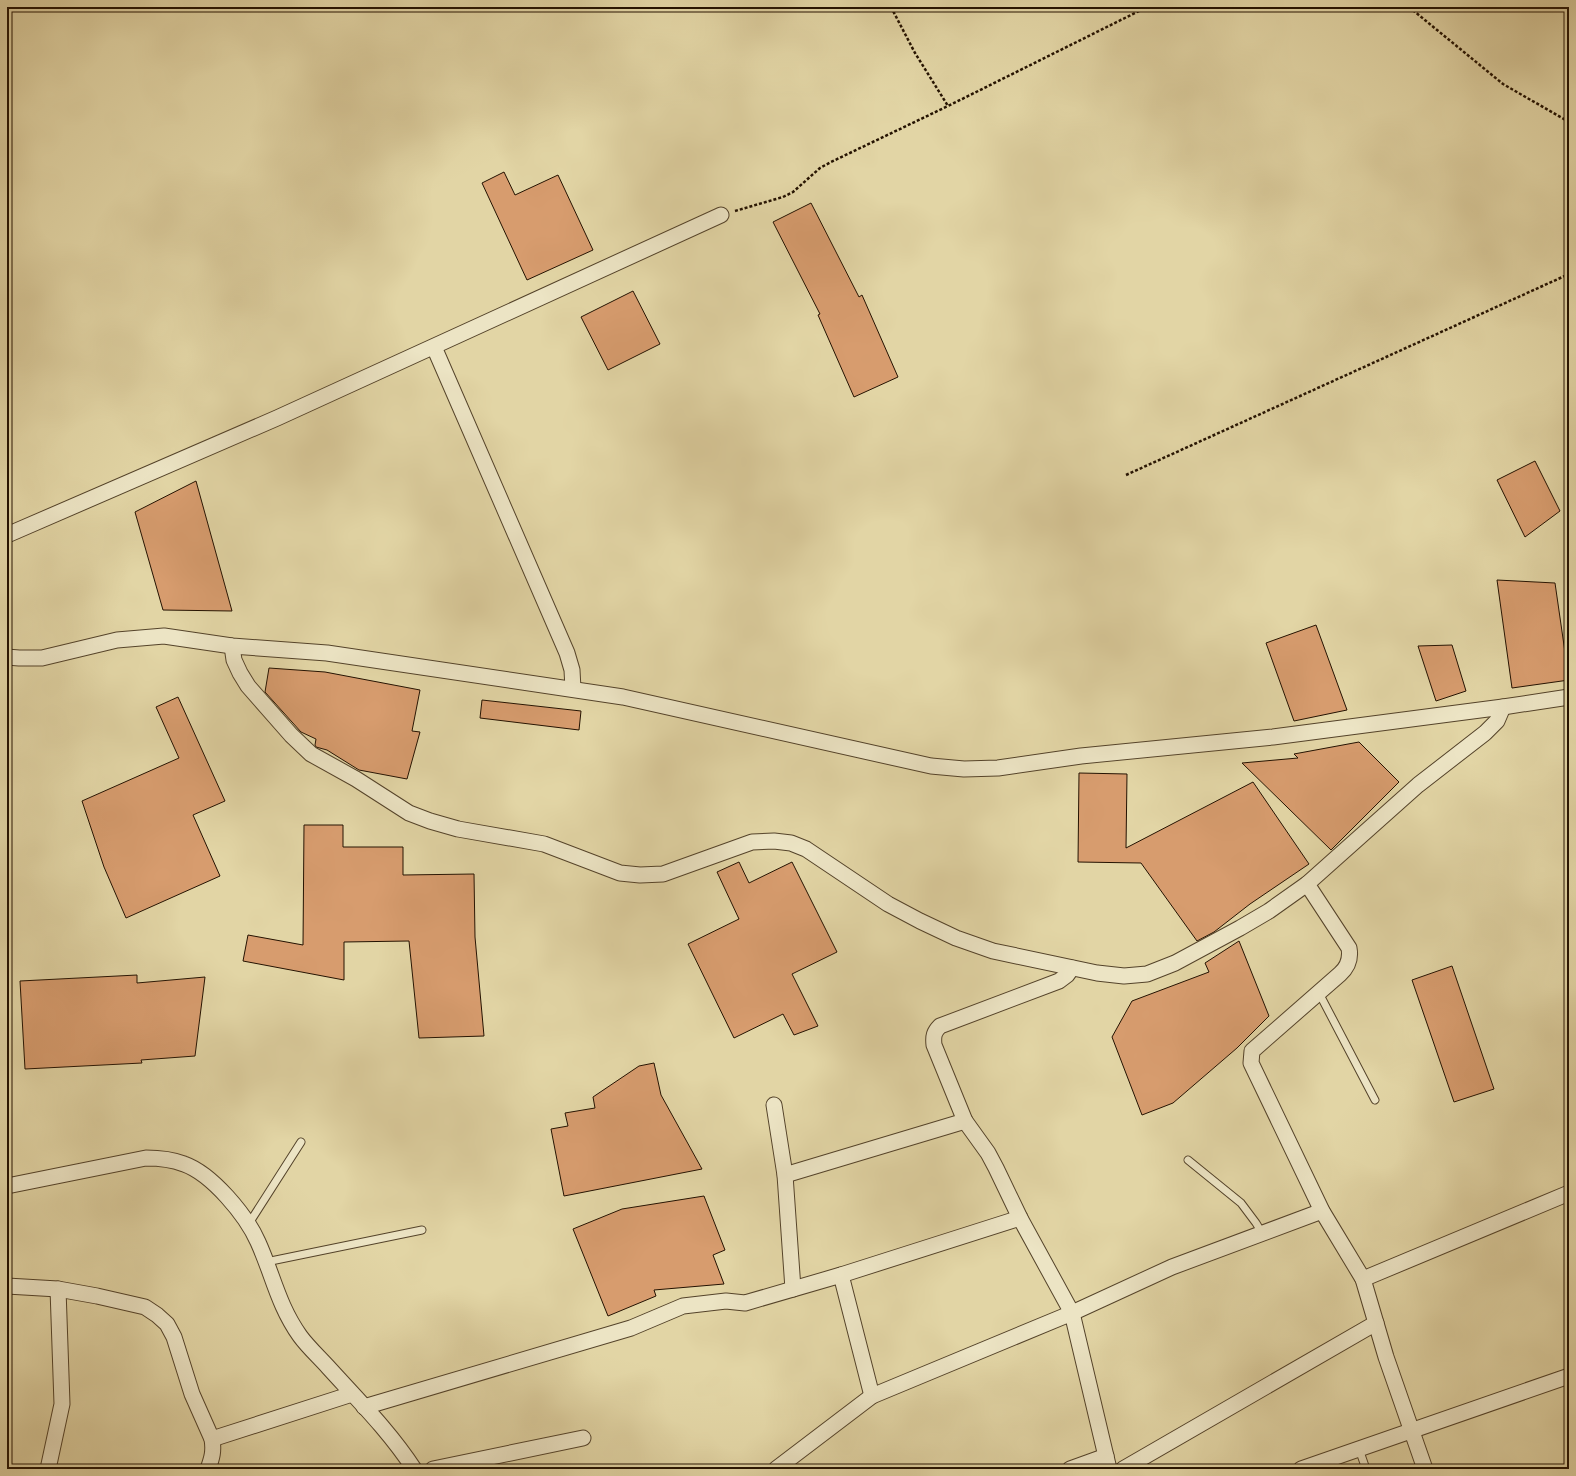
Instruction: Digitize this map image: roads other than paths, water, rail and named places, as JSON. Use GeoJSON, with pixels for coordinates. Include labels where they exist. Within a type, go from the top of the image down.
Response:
{"type":"FeatureCollection","features":[{"type":"Feature","properties":{"kind":"street"},"geometry":{"type":"LineString","coordinates":[[7,535],[277,418],[721,215]]}},
{"type":"Feature","properties":{"kind":"street"},"geometry":{"type":"LineString","coordinates":[[434,347],[567,653],[572,670],[573,689]]}},
{"type":"Feature","properties":{"kind":"street"},"geometry":{"type":"LineString","coordinates":[[7,656],[19,658],[42,658],[117,640],[164,636],[232,646],[327,653],[630,698],[931,766],[964,769],[998,768],[1080,756],[1273,737],[1569,697]]}},
{"type":"Feature","properties":{"kind":"street"},"geometry":{"type":"LineString","coordinates":[[232,646],[237,667],[248,686],[291,735],[312,754],[356,779],[409,813],[458,829],[544,844],[620,872],[640,875],[663,874],[752,842],[774,840],[791,843],[806,849],[888,904],[956,938],[993,950],[1072,968],[1124,976],[1147,974],[1175,963],[1269,911],[1307,884],[1418,786],[1485,733],[1497,721],[1503,707]]}},
{"type":"Feature","properties":{"kind":"street"},"geometry":{"type":"LineString","coordinates":[[1307,884],[1350,948],[1349,960],[1344,970],[1252,1051],[1250,1057],[1252,1067],[1322,1211],[1363,1279],[1376,1323],[1425,1469]]}},
{"type":"Feature","properties":{"kind":"street"},"geometry":{"type":"LineString","coordinates":[[1070,1469],[1108,1462],[1072,1313],[1020,1218],[994,1163],[965,1121],[934,1044],[934,1035],[940,1026],[1059,981],[1067,975],[1072,968]]}},
{"type":"Feature","properties":{"kind":"street"},"geometry":{"type":"LineString","coordinates":[[774,1105],[785,1175],[794,1289]]}},
{"type":"Feature","properties":{"kind":"street"},"geometry":{"type":"LineString","coordinates":[[785,1175],[965,1121]]}},
{"type":"Feature","properties":{"kind":"street"},"geometry":{"type":"LineString","coordinates":[[7,1186],[146,1158],[166,1158],[185,1164],[198,1171],[216,1186],[233,1204],[258,1241],[282,1308],[301,1338],[397,1443],[414,1469]]}},
{"type":"Feature","properties":{"kind":"street"},"geometry":{"type":"LineString","coordinates":[[1363,1279],[1569,1193]]}},
{"type":"Feature","properties":{"kind":"street"},"geometry":{"type":"LineString","coordinates":[[776,1469],[872,1396],[1072,1313],[1172,1267],[1322,1211]]}},
{"type":"Feature","properties":{"kind":"street"},"geometry":{"type":"LineString","coordinates":[[364,1407],[631,1328],[682,1306],[726,1301],[745,1303],[841,1275],[1020,1218]]}},
{"type":"Feature","properties":{"kind":"street"},"geometry":{"type":"LineString","coordinates":[[841,1275],[872,1396]]}},
{"type":"Feature","properties":{"kind":"street"},"geometry":{"type":"LineString","coordinates":[[7,1286],[58,1289],[145,1307],[167,1324],[174,1337],[192,1394],[212,1439],[212,1456],[208,1469]]}},
{"type":"Feature","properties":{"kind":"street"},"geometry":{"type":"LineString","coordinates":[[48,1469],[62,1404],[58,1289]]}},
{"type":"Feature","properties":{"kind":"street"},"geometry":{"type":"LineString","coordinates":[[1123,1469],[1376,1323]]}},
{"type":"Feature","properties":{"kind":"street"},"geometry":{"type":"LineString","coordinates":[[1301,1469],[1569,1376]]}},
{"type":"Feature","properties":{"kind":"street"},"geometry":{"type":"LineString","coordinates":[[212,1439],[352,1394]]}},
{"type":"Feature","properties":{"kind":"street"},"geometry":{"type":"LineString","coordinates":[[433,1469],[583,1438]]}},
{"type":"Feature","properties":{"kind":"lane"},"geometry":{"type":"LineString","coordinates":[[1319,993],[1375,1100]]}},
{"type":"Feature","properties":{"kind":"lane"},"geometry":{"type":"LineString","coordinates":[[248,1225],[301,1142]]}},
{"type":"Feature","properties":{"kind":"lane"},"geometry":{"type":"LineString","coordinates":[[1188,1160],[1241,1203],[1253,1218],[1262,1233]]}},
{"type":"Feature","properties":{"kind":"lane"},"geometry":{"type":"LineString","coordinates":[[266,1262],[422,1230]]}},
{"type":"Feature","properties":{"kind":"lane"},"geometry":{"type":"LineString","coordinates":[[1359,1449],[1366,1469]]}}]}
